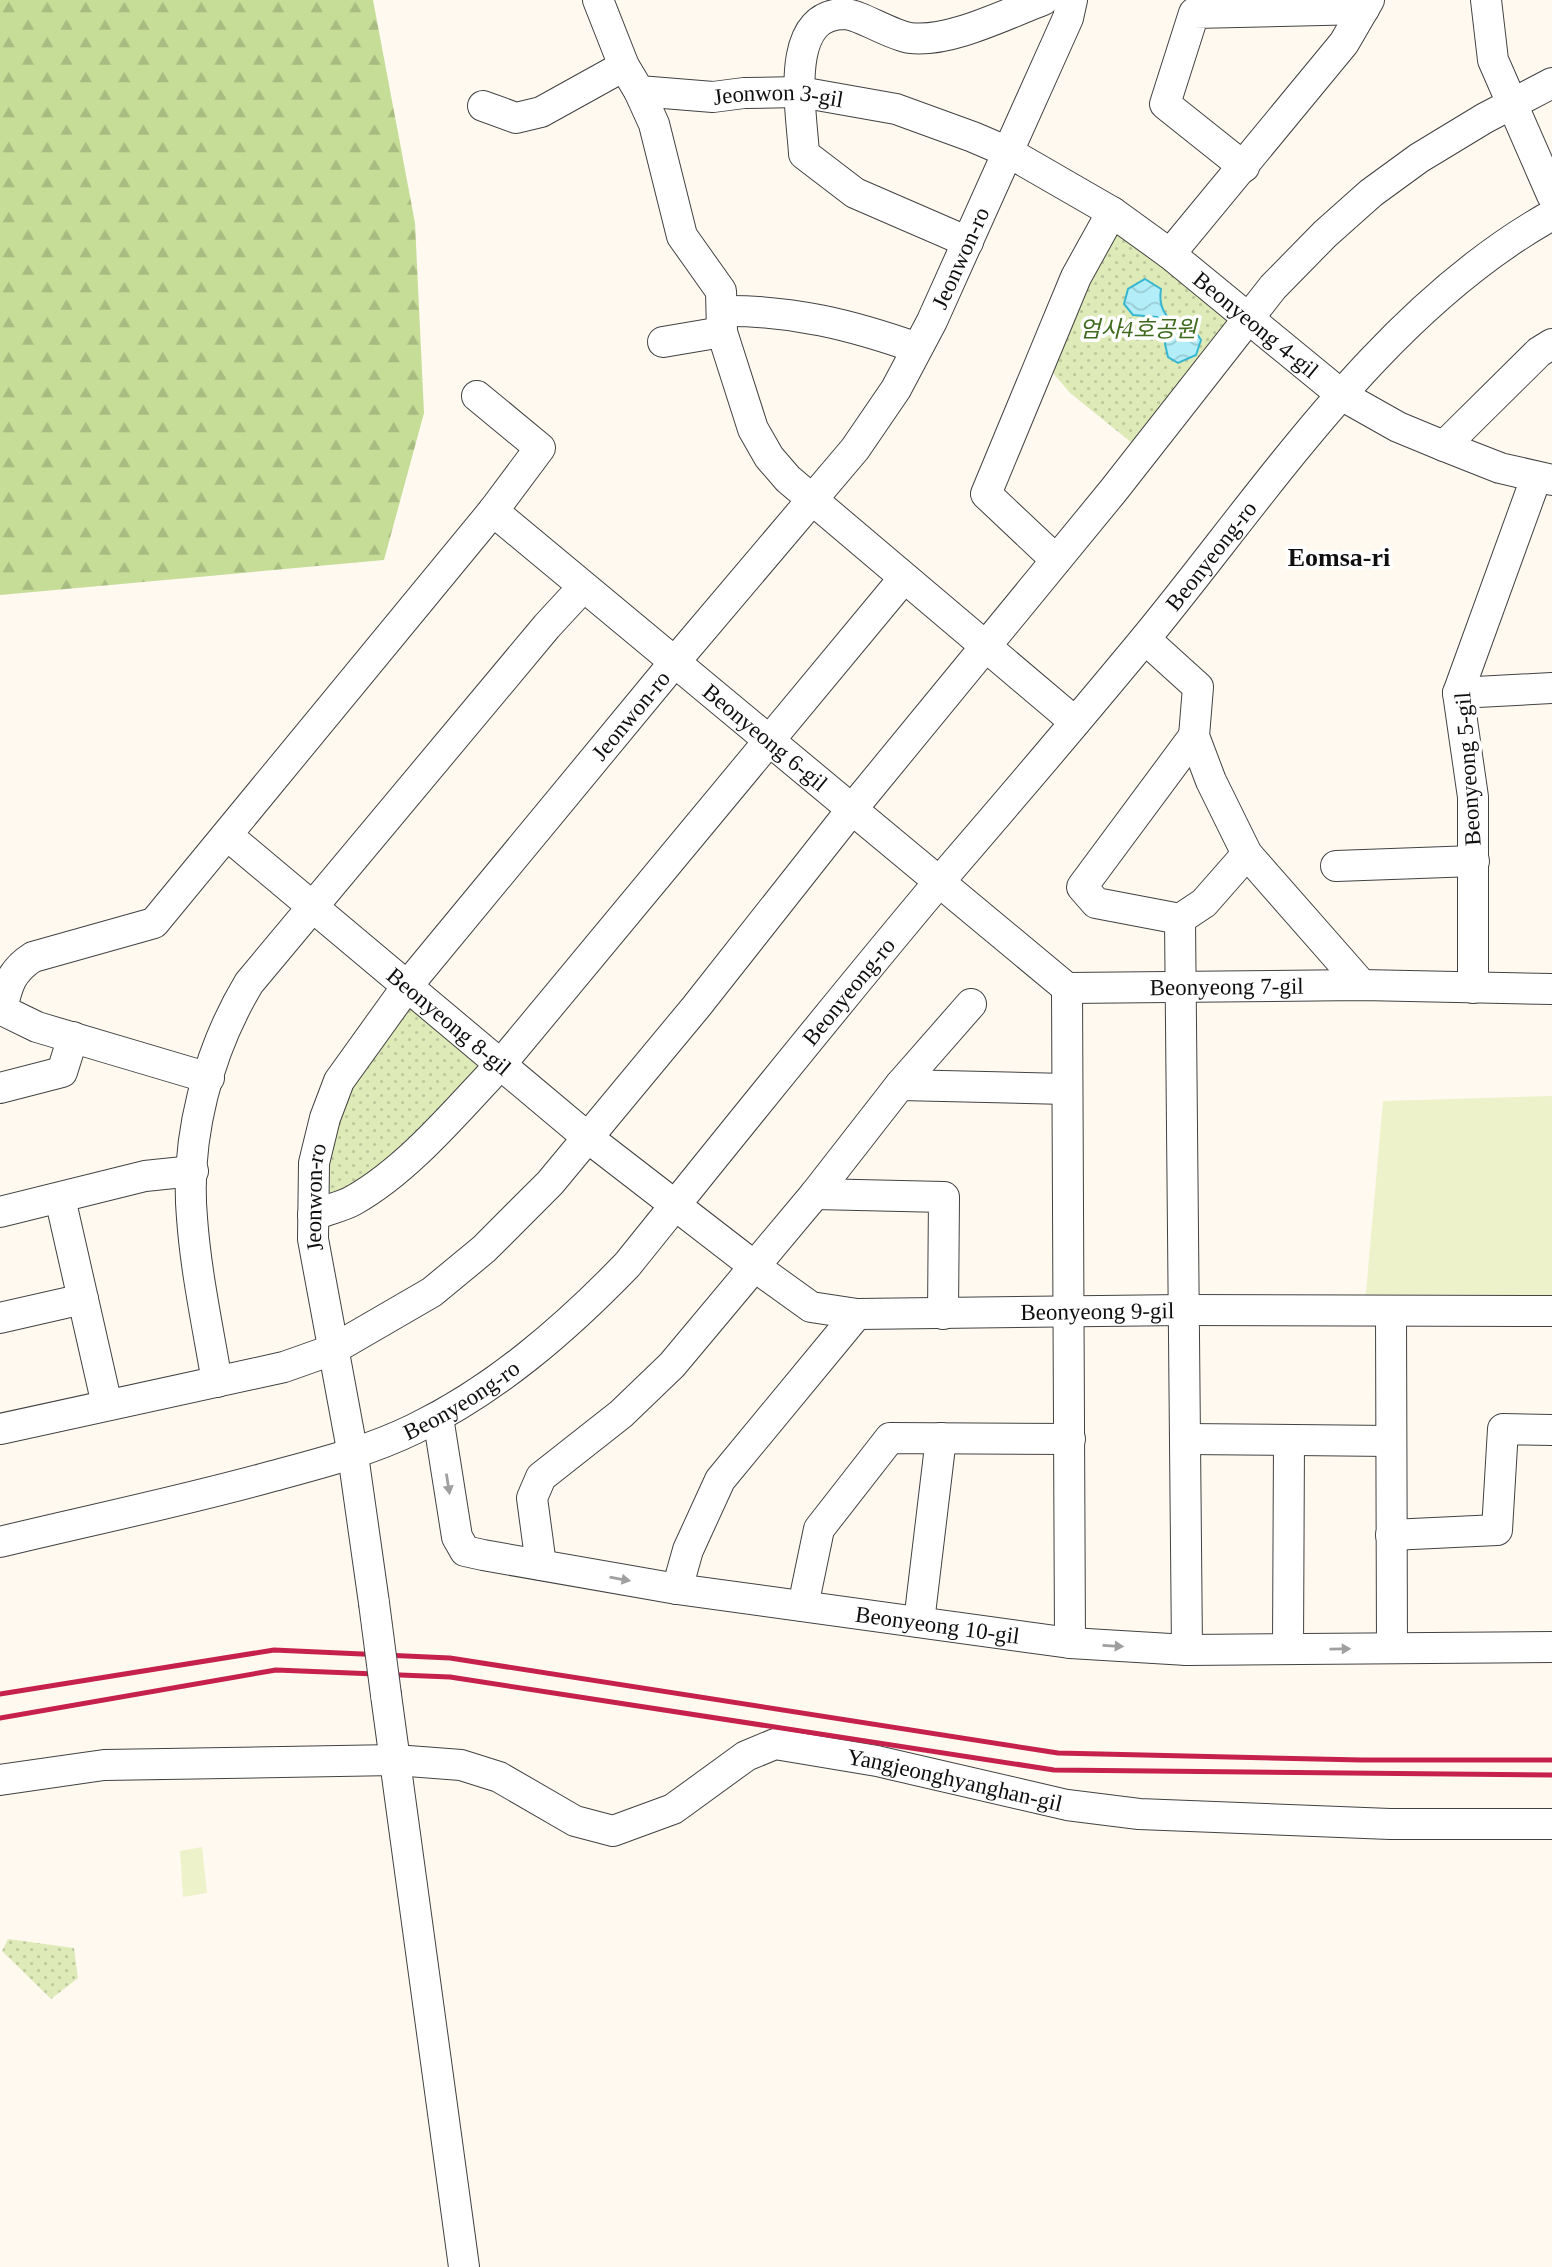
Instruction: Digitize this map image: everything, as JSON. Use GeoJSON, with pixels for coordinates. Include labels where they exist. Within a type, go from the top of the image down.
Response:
{"type":"FeatureCollection","features":[{"type":"Feature","properties":{"kind":"street"},"geometry":{"type":"LineString","coordinates":[[598,0],[654,124],[682,236],[721,291],[722,321],[753,429],[764,447],[788,479],[1075,722]]}},
{"type":"Feature","properties":{"kind":"street"},"geometry":{"type":"LineString","coordinates":[[968,242],[855,193],[804,154],[800,92],[802,44],[815,25],[831,16],[847,14],[911,38],[931,37],[974,27],[1043,0]]}},
{"type":"Feature","properties":{"kind":"street","name":"Jeonwon-ro"},"geometry":{"type":"LineString","coordinates":[[464,2267],[353,1455],[313,1239],[314,1163],[325,1118],[339,1081],[408,985],[676,660],[814,501],[855,449],[895,389],[917,348],[968,242],[1068,18],[1072,0]]}},
{"type":"Feature","properties":{"kind":"street"},"geometry":{"type":"LineString","coordinates":[[1486,0],[1493,60],[1510,105],[1552,195]]}},
{"type":"Feature","properties":{"kind":"street","name":"Beonyeong 4-gil"},"geometry":{"type":"LineString","coordinates":[[1244,167],[1165,104],[1194,13],[1366,5]]}},
{"type":"Feature","properties":{"kind":"street","name":"Beonyeong 4-gil"},"geometry":{"type":"LineString","coordinates":[[1170,254],[1344,43],[1366,5]]}},
{"type":"Feature","properties":{"kind":"street"},"geometry":{"type":"LineString","coordinates":[[483,106],[516,118],[541,112],[632,78]]}},
{"type":"Feature","properties":{"kind":"street","name":"Jeonwon 3-gil"},"geometry":{"type":"LineString","coordinates":[[632,78],[713,97],[744,93],[800,92],[896,109],[1008,152]]}},
{"type":"Feature","properties":{"kind":"street"},"geometry":{"type":"LineString","coordinates":[[0,1429],[284,1367],[332,1350],[420,1299],[460,1270],[550,1183],[1056,560],[1273,287],[1325,233],[1371,193],[1419,158],[1552,83]]}},
{"type":"Feature","properties":{"kind":"street","name":"Beonyeong 4-gil"},"geometry":{"type":"LineString","coordinates":[[1008,152],[1112,212],[1170,254],[1247,320],[1343,396]]}},
{"type":"Feature","properties":{"kind":"street"},"geometry":{"type":"LineString","coordinates":[[1056,560],[986,494],[1076,277],[1112,212]]}},
{"type":"Feature","properties":{"kind":"street","name":"Beonyeong-ro"},"geometry":{"type":"LineString","coordinates":[[0,1542],[225,1489],[353,1455],[438,1416],[522,1360],[581,1312],[627,1265],[939,882],[1145,639],[1343,396],[1390,343],[1467,273],[1527,229],[1552,215]]}},
{"type":"Feature","properties":{"kind":"street"},"geometry":{"type":"LineString","coordinates":[[663,342],[763,310],[852,325],[917,348]]}},
{"type":"Feature","properties":{"kind":"street"},"geometry":{"type":"LineString","coordinates":[[1444,446],[1539,352],[1552,344]]}},
{"type":"Feature","properties":{"kind":"street"},"geometry":{"type":"LineString","coordinates":[[209,1078],[37,1027],[2,1010],[8,979],[33,957],[155,923],[493,510],[540,448],[477,396]]}},
{"type":"Feature","properties":{"kind":"street","name":"Beonyeong 5-gil"},"geometry":{"type":"LineString","coordinates":[[1343,396],[1398,427],[1444,446],[1544,479],[1458,693],[1474,797],[1473,988]]}},
{"type":"Feature","properties":{"kind":"street","name":"Beonyeong 6-gil"},"geometry":{"type":"LineString","coordinates":[[493,510],[583,587],[769,737],[939,882]]}},
{"type":"Feature","properties":{"kind":"street"},"geometry":{"type":"LineString","coordinates":[[313,1214],[353,1201],[384,1178],[435,1133],[501,1064],[769,737],[904,578]]}},
{"type":"Feature","properties":{"kind":"street"},"geometry":{"type":"LineString","coordinates":[[217,1382],[192,1217],[193,1171],[199,1111],[236,1005],[249,984],[312,906],[547,626],[583,587]]}},
{"type":"Feature","properties":{"kind":"street"},"geometry":{"type":"LineString","coordinates":[[1145,639],[1198,687],[1194,736],[1211,781],[1247,855],[1362,985]]}},
{"type":"Feature","properties":{"kind":"street"},"geometry":{"type":"LineString","coordinates":[[1458,693],[1552,688]]}},
{"type":"Feature","properties":{"kind":"street"},"geometry":{"type":"LineString","coordinates":[[1194,736],[1082,887],[1096,903],[1180,919],[1204,903],[1247,855]]}},
{"type":"Feature","properties":{"kind":"street","name":"Beonyeong 8-gil"},"geometry":{"type":"LineString","coordinates":[[227,835],[587,1137],[676,1205]]}},
{"type":"Feature","properties":{"kind":"street"},"geometry":{"type":"LineString","coordinates":[[1336,866],[1474,861]]}},
{"type":"Feature","properties":{"kind":"street"},"geometry":{"type":"LineString","coordinates":[[939,882],[1067,988],[1070,1643]]}},
{"type":"Feature","properties":{"kind":"street"},"geometry":{"type":"LineString","coordinates":[[1180,919],[1187,1650]]}},
{"type":"Feature","properties":{"kind":"street","name":"Beonyeong 7-gil"},"geometry":{"type":"LineString","coordinates":[[1067,988],[1362,985],[1552,989]]}},
{"type":"Feature","properties":{"kind":"street"},"geometry":{"type":"LineString","coordinates":[[541,1565],[532,1498],[541,1477],[621,1413],[672,1365],[816,1194],[900,1085],[971,1004]]}},
{"type":"Feature","properties":{"kind":"street"},"geometry":{"type":"LineString","coordinates":[[0,1088],[62,1072],[73,1037]]}},
{"type":"Feature","properties":{"kind":"street"},"geometry":{"type":"LineString","coordinates":[[900,1085],[1066,1089]]}},
{"type":"Feature","properties":{"kind":"street"},"geometry":{"type":"LineString","coordinates":[[1,1208],[61,1198],[145,1176],[193,1171]]}},
{"type":"Feature","properties":{"kind":"street"},"geometry":{"type":"LineString","coordinates":[[816,1194],[944,1197],[943,1314]]}},
{"type":"Feature","properties":{"kind":"street"},"geometry":{"type":"LineString","coordinates":[[61,1198],[107,1405]]}},
{"type":"Feature","properties":{"kind":"street","name":"Beonyeong 9-gil"},"geometry":{"type":"LineString","coordinates":[[676,1205],[811,1307],[857,1314],[1070,1314],[1184,1310],[1552,1311]]}},
{"type":"Feature","properties":{"kind":"street"},"geometry":{"type":"LineString","coordinates":[[0,1318],[83,1299]]}},
{"type":"Feature","properties":{"kind":"street"},"geometry":{"type":"LineString","coordinates":[[1391,1312],[1392,1648]]}},
{"type":"Feature","properties":{"kind":"street"},"geometry":{"type":"LineString","coordinates":[[677,1588],[688,1550],[720,1480],[857,1314]]}},
{"type":"Feature","properties":{"kind":"street","name":"Beonyeong 10-gil"},"geometry":{"type":"LineString","coordinates":[[438,1416],[457,1537],[465,1551],[677,1588],[1070,1643],[1187,1650],[1552,1647]]}},
{"type":"Feature","properties":{"kind":"street"},"geometry":{"type":"LineString","coordinates":[[1391,1535],[1497,1530],[1503,1429],[1552,1430]]}},
{"type":"Feature","properties":{"kind":"street"},"geometry":{"type":"LineString","coordinates":[[803,1606],[819,1529],[890,1438],[1070,1439]]}},
{"type":"Feature","properties":{"kind":"street"},"geometry":{"type":"LineString","coordinates":[[919,1622],[941,1438]]}},
{"type":"Feature","properties":{"kind":"street"},"geometry":{"type":"LineString","coordinates":[[1185,1439],[1391,1441]]}},
{"type":"Feature","properties":{"kind":"street"},"geometry":{"type":"LineString","coordinates":[[1288,1649],[1289,1440]]}},
{"type":"Feature","properties":{"kind":"street","name":"Yangjeonghyanghan-gil"},"geometry":{"type":"LineString","coordinates":[[0,1780],[104,1765],[395,1760],[461,1765],[499,1777],[575,1821],[613,1831],[673,1809],[746,1756],[775,1744],[877,1761],[1067,1805],[1139,1814],[1404,1824],[1552,1824]]}},
{"type":"Feature","properties":{"kind":"green space"},"geometry":{"type":"Polygon","coordinates":[[[0,0],[373,0],[415,223],[424,413],[384,560],[0,595],[0,0]]]}},
{"type":"Feature","properties":{"kind":"green space","name":"엄사4호공원"},"geometry":{"type":"Polygon","coordinates":[[[1112,212],[1245,318],[1142,451],[1070,393],[1042,360],[1112,212]]]}},
{"type":"Feature","properties":{"kind":"green space"},"geometry":{"type":"Polygon","coordinates":[[[408,985],[501,1064],[434,1133],[313,1215],[325,1118],[408,985]]]}},
{"type":"Feature","properties":{"kind":"green space"},"geometry":{"type":"Polygon","coordinates":[[[1552,1096],[1552,1303],[1365,1303],[1383,1101],[1552,1096]]]}},
{"type":"Feature","properties":{"kind":"green space"},"geometry":{"type":"Polygon","coordinates":[[[202,1847],[207,1893],[183,1897],[180,1851],[202,1847]]]}},
{"type":"Feature","properties":{"kind":"green space"},"geometry":{"type":"Polygon","coordinates":[[[8,1939],[74,1948],[78,1978],[51,1999],[2,1951],[8,1939]]]}},
{"type":"Feature","properties":{"kind":"water"},"geometry":{"type":"Polygon","coordinates":[[[1145,279],[1161,289],[1163,310],[1177,328],[1195,331],[1201,340],[1196,355],[1178,363],[1168,357],[1165,344],[1167,332],[1157,317],[1133,315],[1124,304],[1128,289],[1145,279]]]}},
{"type":"Feature","properties":{"kind":"railway"},"geometry":{"type":"LineString","coordinates":[[0,1694],[274,1650],[450,1658],[1058,1753],[1362,1760],[1552,1760]]}},
{"type":"Feature","properties":{"kind":"railway"},"geometry":{"type":"LineString","coordinates":[[0,1718],[276,1670],[450,1677],[1054,1770],[1552,1775]]}},
{"type":"Feature","properties":{"kind":"district","name":"Eomsa-ri"},"geometry":{"type":"Point","coordinates":[1339,557]}}]}
